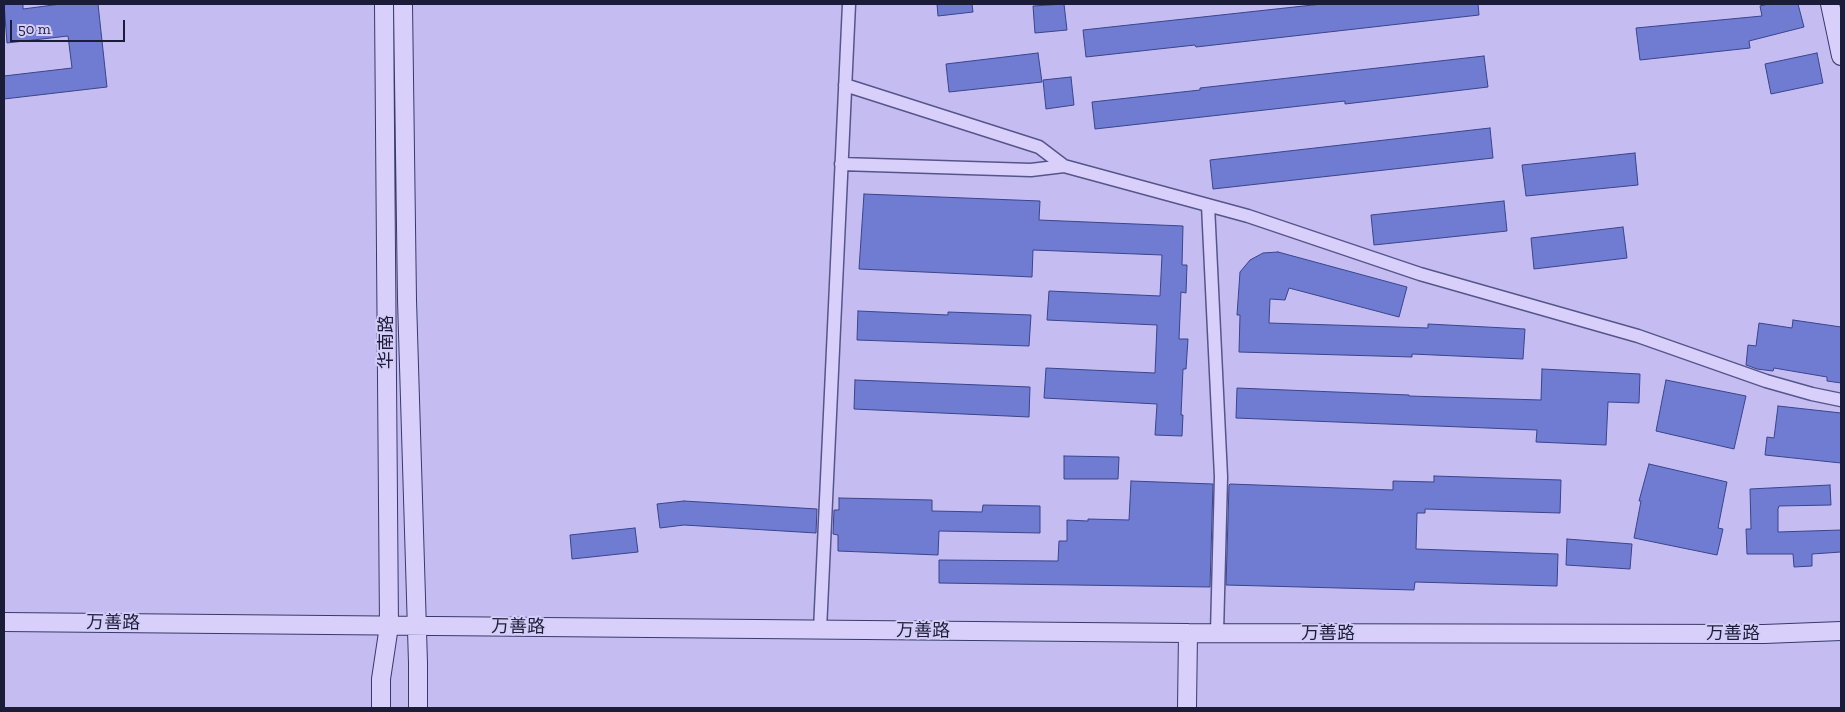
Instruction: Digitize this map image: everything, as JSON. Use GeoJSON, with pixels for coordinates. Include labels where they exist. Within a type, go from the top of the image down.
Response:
{"type":"FeatureCollection","features":[{"type":"Feature","properties":{"kind":"main road","name":"华南路"},"geometry":{"type":"LineString","coordinates":[[381,708],[381,679],[389,626],[384,4]]}},
{"type":"Feature","properties":{"kind":"main road","name":"华南路"},"geometry":{"type":"LineString","coordinates":[[403,4],[407,300],[418,708]]}},
{"type":"Feature","properties":{"kind":"main road"},"geometry":{"type":"LineString","coordinates":[[1830,4],[1841,56]]}},
{"type":"Feature","properties":{"kind":"main road","name":"万善路"},"geometry":{"type":"LineString","coordinates":[[4,622],[1188,633],[1764,634],[1841,630]]}},
{"type":"Feature","properties":{"kind":"main road"},"geometry":{"type":"LineString","coordinates":[[1187,702],[1188,633]]}},
{"type":"Feature","properties":{"kind":"street"},"geometry":{"type":"LineString","coordinates":[[820,630],[849,4]]}},
{"type":"Feature","properties":{"kind":"street"},"geometry":{"type":"LineString","coordinates":[[845,85],[1039,147],[1064,166]]}},
{"type":"Feature","properties":{"kind":"street"},"geometry":{"type":"LineString","coordinates":[[841,164],[1031,170],[1064,166],[1248,216],[1420,274],[1638,336],[1766,381],[1841,400]]}},
{"type":"Feature","properties":{"kind":"street"},"geometry":{"type":"LineString","coordinates":[[1208,205],[1221,477],[1217,633]]}},
{"type":"Feature","properties":{"kind":"building"},"geometry":{"type":"Polygon","coordinates":[[[4,4],[23,4],[23,9],[61,4],[98,4],[107,87],[4,99],[4,76],[72,68],[68,36],[7,43],[4,4]]]}},
{"type":"Feature","properties":{"kind":"building"},"geometry":{"type":"Polygon","coordinates":[[[937,4],[972,4],[973,12],[938,16],[937,4]]]}},
{"type":"Feature","properties":{"kind":"building"},"geometry":{"type":"Polygon","coordinates":[[[1064,4],[1067,30],[1035,33],[1033,6],[1064,4]]]}},
{"type":"Feature","properties":{"kind":"building"},"geometry":{"type":"Polygon","coordinates":[[[1322,4],[1478,4],[1479,15],[1196,47],[1195,45],[1086,57],[1083,30],[1322,4]]]}},
{"type":"Feature","properties":{"kind":"building"},"geometry":{"type":"Polygon","coordinates":[[[1768,4],[1798,4],[1804,27],[1749,41],[1750,48],[1640,60],[1636,28],[1762,16],[1760,6],[1768,4]]]}},
{"type":"Feature","properties":{"kind":"building"},"geometry":{"type":"Polygon","coordinates":[[[1038,53],[1042,82],[949,92],[946,64],[1038,53]]]}},
{"type":"Feature","properties":{"kind":"building"},"geometry":{"type":"Polygon","coordinates":[[[1817,53],[1823,83],[1771,94],[1765,64],[1817,53]]]}},
{"type":"Feature","properties":{"kind":"building"},"geometry":{"type":"Polygon","coordinates":[[[1484,56],[1488,87],[1345,104],[1345,101],[1095,129],[1092,102],[1484,56]]]}},
{"type":"Feature","properties":{"kind":"building"},"geometry":{"type":"Polygon","coordinates":[[[1071,77],[1074,105],[1046,109],[1043,80],[1071,77]]]}},
{"type":"Feature","properties":{"kind":"building"},"geometry":{"type":"Polygon","coordinates":[[[1490,128],[1493,158],[1213,189],[1210,160],[1490,128]]]}},
{"type":"Feature","properties":{"kind":"building"},"geometry":{"type":"Polygon","coordinates":[[[1635,153],[1638,185],[1526,196],[1522,165],[1635,153]]]}},
{"type":"Feature","properties":{"kind":"building"},"geometry":{"type":"Polygon","coordinates":[[[864,194],[1040,201],[1039,220],[1183,226],[1182,265],[1187,265],[1186,293],[1181,292],[1179,339],[1188,339],[1186,369],[1183,369],[1182,436],[1155,435],[1157,404],[1044,398],[1046,368],[1155,373],[1157,325],[1047,320],[1049,291],[1160,296],[1162,255],[1033,250],[1032,277],[859,269],[864,194]]]}},
{"type":"Feature","properties":{"kind":"building"},"geometry":{"type":"Polygon","coordinates":[[[1504,201],[1507,231],[1374,245],[1371,215],[1504,201]]]}},
{"type":"Feature","properties":{"kind":"building"},"geometry":{"type":"Polygon","coordinates":[[[1623,227],[1627,258],[1534,269],[1531,238],[1623,227]]]}},
{"type":"Feature","properties":{"kind":"building"},"geometry":{"type":"Polygon","coordinates":[[[1278,252],[1407,287],[1399,317],[1289,288],[1285,300],[1270,299],[1269,323],[1428,328],[1428,324],[1525,329],[1523,359],[1412,354],[1412,357],[1239,352],[1240,315],[1237,315],[1240,272],[1250,260],[1263,253],[1278,252]]]}},
{"type":"Feature","properties":{"kind":"building"},"geometry":{"type":"Polygon","coordinates":[[[858,311],[948,315],[948,312],[1031,315],[1029,346],[857,340],[858,311]]]}},
{"type":"Feature","properties":{"kind":"building"},"geometry":{"type":"Polygon","coordinates":[[[1793,320],[1841,327],[1841,383],[1827,381],[1827,377],[1774,368],[1773,371],[1757,369],[1746,365],[1748,345],[1756,346],[1759,323],[1792,328],[1793,320]]]}},
{"type":"Feature","properties":{"kind":"building"},"geometry":{"type":"Polygon","coordinates":[[[1542,369],[1640,374],[1639,403],[1608,402],[1606,445],[1536,442],[1537,430],[1236,418],[1237,388],[1541,400],[1542,369]]]}},
{"type":"Feature","properties":{"kind":"building"},"geometry":{"type":"Polygon","coordinates":[[[855,380],[1030,387],[1029,417],[854,409],[855,380]]]}},
{"type":"Feature","properties":{"kind":"building"},"geometry":{"type":"Polygon","coordinates":[[[1666,380],[1746,396],[1734,449],[1656,431],[1666,380]]]}},
{"type":"Feature","properties":{"kind":"building"},"geometry":{"type":"Polygon","coordinates":[[[1778,406],[1841,413],[1841,463],[1765,455],[1767,437],[1774,438],[1778,406]]]}},
{"type":"Feature","properties":{"kind":"building"},"geometry":{"type":"Polygon","coordinates":[[[1064,456],[1119,457],[1118,479],[1064,479],[1064,456]]]}},
{"type":"Feature","properties":{"kind":"building"},"geometry":{"type":"Polygon","coordinates":[[[1649,464],[1727,482],[1718,528],[1723,529],[1717,555],[1634,538],[1641,501],[1639,501],[1649,464]]]}},
{"type":"Feature","properties":{"kind":"building"},"geometry":{"type":"Polygon","coordinates":[[[1434,476],[1561,480],[1560,513],[1425,509],[1425,513],[1417,513],[1416,549],[1558,554],[1557,586],[1415,582],[1414,590],[1226,585],[1230,484],[1393,490],[1393,481],[1434,482],[1434,476]]]}},
{"type":"Feature","properties":{"kind":"building"},"geometry":{"type":"Polygon","coordinates":[[[1131,481],[1213,484],[1210,587],[939,583],[939,560],[1058,561],[1059,541],[1067,541],[1067,520],[1129,520],[1131,481]]]}},
{"type":"Feature","properties":{"kind":"building"},"geometry":{"type":"Polygon","coordinates":[[[1830,485],[1831,505],[1779,506],[1778,532],[1841,530],[1841,552],[1812,554],[1812,566],[1794,567],[1793,554],[1747,554],[1746,529],[1751,529],[1750,489],[1830,485]]]}},
{"type":"Feature","properties":{"kind":"building"},"geometry":{"type":"Polygon","coordinates":[[[839,498],[932,500],[932,511],[982,512],[983,505],[1040,506],[1040,533],[939,531],[938,555],[838,551],[838,535],[833,534],[834,510],[839,510],[839,498]]]}},
{"type":"Feature","properties":{"kind":"building"},"geometry":{"type":"Polygon","coordinates":[[[684,501],[817,509],[816,533],[684,525],[660,528],[657,504],[684,501]]]}},
{"type":"Feature","properties":{"kind":"building"},"geometry":{"type":"Polygon","coordinates":[[[635,528],[638,552],[572,559],[570,535],[635,528]]]}},
{"type":"Feature","properties":{"kind":"building"},"geometry":{"type":"Polygon","coordinates":[[[1567,539],[1632,544],[1630,569],[1566,565],[1567,539]]]}}]}
